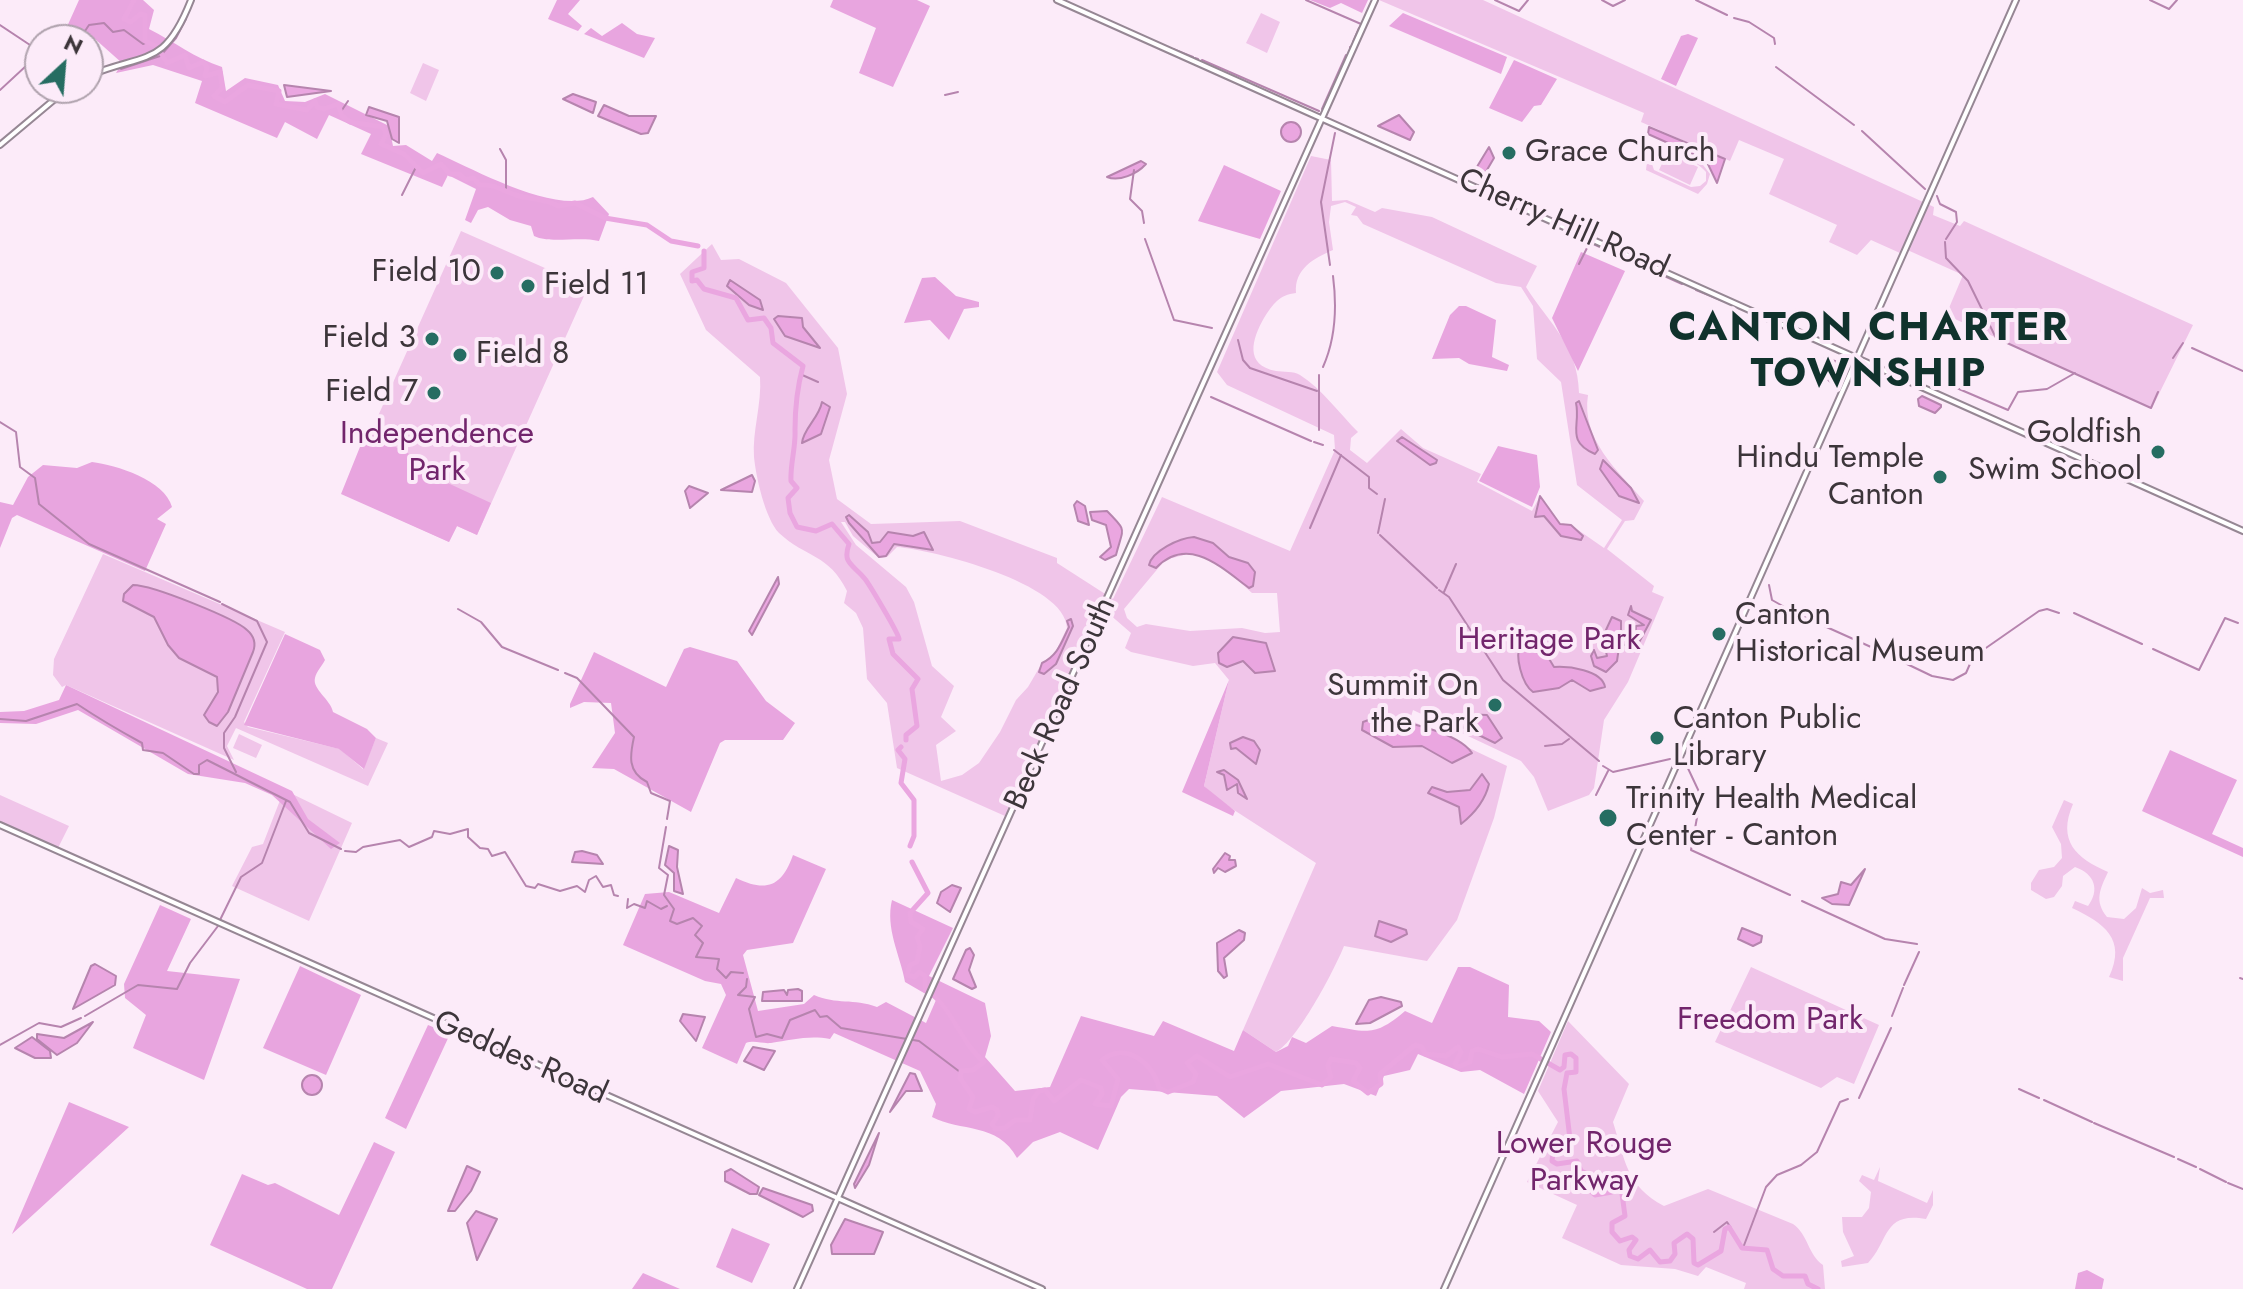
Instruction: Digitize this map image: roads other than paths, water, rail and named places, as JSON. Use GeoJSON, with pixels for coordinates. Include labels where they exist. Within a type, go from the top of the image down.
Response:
{"type":"FeatureCollection","features":[{"type":"Feature","properties":{"kind":"main road"},"geometry":{"type":"LineString","coordinates":[[104,71],[154,55],[176,34],[191,0]]}},
{"type":"Feature","properties":{"kind":"main road","name":"Cherry Hill Road"},"geometry":{"type":"LineString","coordinates":[[1057,0],[2243,531]]}},
{"type":"Feature","properties":{"kind":"main road","name":"Beck Road South"},"geometry":{"type":"LineString","coordinates":[[797,1289],[1375,0]]}},
{"type":"Feature","properties":{"kind":"main road"},"geometry":{"type":"LineString","coordinates":[[1444,1289],[2016,0]]}},
{"type":"Feature","properties":{"kind":"main road"},"geometry":{"type":"LineString","coordinates":[[0,145],[49,104]]}},
{"type":"Feature","properties":{"kind":"main road","name":"Geddes Road"},"geometry":{"type":"LineString","coordinates":[[0,825],[1042,1289]]}},
{"type":"Feature","properties":{"kind":"waterway"},"geometry":{"type":"LineString","coordinates":[[134,0],[124,19],[131,22],[140,14],[145,15],[145,41],[158,47]]}},
{"type":"Feature","properties":{"kind":"waterway"},"geometry":{"type":"LineString","coordinates":[[1306,0],[1361,24]]}},
{"type":"Feature","properties":{"kind":"waterway"},"geometry":{"type":"LineString","coordinates":[[1495,0],[1519,11],[1528,0]]}},
{"type":"Feature","properties":{"kind":"waterway"},"geometry":{"type":"LineString","coordinates":[[1602,0],[1613,6],[1625,0]]}},
{"type":"Feature","properties":{"kind":"waterway"},"geometry":{"type":"LineString","coordinates":[[1696,0],[1727,15]]}},
{"type":"Feature","properties":{"kind":"waterway"},"geometry":{"type":"LineString","coordinates":[[2150,0],[2169,9],[2177,0]]}},
{"type":"Feature","properties":{"kind":"waterway"},"geometry":{"type":"LineString","coordinates":[[1734,18],[1749,22],[1774,38],[1775,44]]}},
{"type":"Feature","properties":{"kind":"waterway"},"geometry":{"type":"LineString","coordinates":[[162,54],[176,38],[186,19]]}},
{"type":"Feature","properties":{"kind":"waterway"},"geometry":{"type":"LineString","coordinates":[[96,24],[104,23],[113,32],[124,30],[143,44],[147,42]]}},
{"type":"Feature","properties":{"kind":"waterway"},"geometry":{"type":"LineString","coordinates":[[0,25],[24,41]]}},
{"type":"Feature","properties":{"kind":"waterway"},"geometry":{"type":"LineString","coordinates":[[1353,42],[1359,28]]}},
{"type":"Feature","properties":{"kind":"waterway"},"geometry":{"type":"LineString","coordinates":[[1173,49],[1193,57]]}},
{"type":"Feature","properties":{"kind":"waterway"},"geometry":{"type":"LineString","coordinates":[[161,53],[167,63],[185,55],[189,68],[203,62],[207,67],[205,76],[220,72],[222,88],[214,96],[225,102],[248,85],[279,91],[276,104],[307,110],[315,101],[317,107],[324,109],[338,104],[342,116],[350,122],[383,127],[386,134],[381,144],[404,154],[423,173],[441,164],[450,174],[459,174],[466,180],[473,178],[480,185],[558,206],[575,203],[605,218],[647,225],[671,241],[698,246]]}},
{"type":"Feature","properties":{"kind":"waterway"},"geometry":{"type":"LineString","coordinates":[[121,69],[163,55]]}},
{"type":"Feature","properties":{"kind":"waterway"},"geometry":{"type":"LineString","coordinates":[[1322,109],[1346,55]]}},
{"type":"Feature","properties":{"kind":"waterway"},"geometry":{"type":"LineString","coordinates":[[1202,60],[1319,111]]}},
{"type":"Feature","properties":{"kind":"waterway"},"geometry":{"type":"LineString","coordinates":[[1776,67],[1854,125]]}},
{"type":"Feature","properties":{"kind":"waterway"},"geometry":{"type":"LineString","coordinates":[[0,90],[24,68]]}},
{"type":"Feature","properties":{"kind":"waterway"},"geometry":{"type":"LineString","coordinates":[[945,95],[958,92]]}},
{"type":"Feature","properties":{"kind":"waterway"},"geometry":{"type":"LineString","coordinates":[[342,110],[348,101]]}},
{"type":"Feature","properties":{"kind":"waterway"},"geometry":{"type":"LineString","coordinates":[[1862,131],[1925,189]]}},
{"type":"Feature","properties":{"kind":"waterway"},"geometry":{"type":"LineString","coordinates":[[1330,265],[1321,202],[1335,133]]}},
{"type":"Feature","properties":{"kind":"waterway"},"geometry":{"type":"LineString","coordinates":[[500,149],[506,160],[506,189]]}},
{"type":"Feature","properties":{"kind":"waterway"},"geometry":{"type":"LineString","coordinates":[[402,195],[416,167]]}},
{"type":"Feature","properties":{"kind":"waterway"},"geometry":{"type":"LineString","coordinates":[[1134,170],[1130,199],[1142,211],[1144,223]]}},
{"type":"Feature","properties":{"kind":"waterway"},"geometry":{"type":"LineString","coordinates":[[1937,196],[1940,204],[1956,212],[1957,222],[1946,239]]}},
{"type":"Feature","properties":{"kind":"waterway"},"geometry":{"type":"LineString","coordinates":[[1145,239],[1174,320],[1212,328]]}},
{"type":"Feature","properties":{"kind":"waterway"},"geometry":{"type":"LineString","coordinates":[[1945,242],[1946,258],[1968,281],[1996,338],[2151,408],[2158,392]]}},
{"type":"Feature","properties":{"kind":"waterway"},"geometry":{"type":"LineString","coordinates":[[1591,243],[1682,284]]}},
{"type":"Feature","properties":{"kind":"waterway"},"geometry":{"type":"LineString","coordinates":[[1579,264],[1589,244]]}},
{"type":"Feature","properties":{"kind":"waterway"},"geometry":{"type":"LineString","coordinates":[[704,251],[704,268],[692,272],[692,281],[697,280],[704,289],[736,298],[748,320],[764,318],[771,328],[773,343],[803,366],[795,413],[791,475],[791,481],[797,488],[788,498],[790,513],[797,527],[816,531],[832,524],[849,544],[848,560],[868,583],[894,628],[899,639],[889,639],[893,654],[918,679],[912,689],[917,726],[906,735],[906,740]]}},
{"type":"Feature","properties":{"kind":"waterway"},"geometry":{"type":"LineString","coordinates":[[1323,367],[1331,345],[1334,322],[1333,276]]}},
{"type":"Feature","properties":{"kind":"waterway"},"geometry":{"type":"LineString","coordinates":[[1696,290],[1723,301]]}},
{"type":"Feature","properties":{"kind":"waterway"},"geometry":{"type":"LineString","coordinates":[[1238,340],[1243,360],[1250,368],[1317,391]]}},
{"type":"Feature","properties":{"kind":"waterway"},"geometry":{"type":"LineString","coordinates":[[2173,358],[2183,343]]}},
{"type":"Feature","properties":{"kind":"waterway"},"geometry":{"type":"LineString","coordinates":[[2192,348],[2243,371]]}},
{"type":"Feature","properties":{"kind":"waterway"},"geometry":{"type":"LineString","coordinates":[[1952,386],[2008,410],[2018,392],[2047,389],[2075,373]]}},
{"type":"Feature","properties":{"kind":"waterway"},"geometry":{"type":"LineString","coordinates":[[800,374],[818,382]]}},
{"type":"Feature","properties":{"kind":"waterway"},"geometry":{"type":"LineString","coordinates":[[1319,375],[1319,430]]}},
{"type":"Feature","properties":{"kind":"waterway"},"geometry":{"type":"LineString","coordinates":[[1211,397],[1311,441]]}},
{"type":"Feature","properties":{"kind":"waterway"},"geometry":{"type":"LineString","coordinates":[[0,422],[16,432],[20,467],[35,478],[39,504],[89,544],[220,602]]}},
{"type":"Feature","properties":{"kind":"waterway"},"geometry":{"type":"LineString","coordinates":[[1314,442],[1323,445]]}},
{"type":"Feature","properties":{"kind":"waterway"},"geometry":{"type":"LineString","coordinates":[[1334,450],[1369,477],[1369,488],[1377,494]]}},
{"type":"Feature","properties":{"kind":"waterway"},"geometry":{"type":"LineString","coordinates":[[1310,528],[1341,455]]}},
{"type":"Feature","properties":{"kind":"waterway"},"geometry":{"type":"LineString","coordinates":[[1378,533],[1385,499]]}},
{"type":"Feature","properties":{"kind":"waterway"},"geometry":{"type":"LineString","coordinates":[[1380,535],[1437,588]]}},
{"type":"Feature","properties":{"kind":"waterway"},"geometry":{"type":"LineString","coordinates":[[1444,592],[1456,564]]}},
{"type":"Feature","properties":{"kind":"waterway"},"geometry":{"type":"LineString","coordinates":[[1769,585],[1772,600],[1788,609]]}},
{"type":"Feature","properties":{"kind":"waterway"},"geometry":{"type":"LineString","coordinates":[[1439,590],[1449,597],[1503,680],[1599,761]]}},
{"type":"Feature","properties":{"kind":"waterway"},"geometry":{"type":"LineString","coordinates":[[222,604],[257,621],[267,642],[235,717],[224,733],[224,748],[236,772]]}},
{"type":"Feature","properties":{"kind":"waterway"},"geometry":{"type":"LineString","coordinates":[[458,609],[481,622],[502,647],[558,670]]}},
{"type":"Feature","properties":{"kind":"waterway"},"geometry":{"type":"LineString","coordinates":[[1884,653],[1932,676],[1953,680],[1966,673],[1973,657],[2039,611],[2047,609],[2059,613]]}},
{"type":"Feature","properties":{"kind":"waterway"},"geometry":{"type":"LineString","coordinates":[[2074,613],[2142,644]]}},
{"type":"Feature","properties":{"kind":"waterway"},"geometry":{"type":"LineString","coordinates":[[1802,616],[1871,647]]}},
{"type":"Feature","properties":{"kind":"waterway"},"geometry":{"type":"LineString","coordinates":[[2153,649],[2199,670],[2225,618],[2238,623]]}},
{"type":"Feature","properties":{"kind":"waterway"},"geometry":{"type":"LineString","coordinates":[[565,673],[577,678],[634,737],[633,768],[647,782],[651,793],[670,801],[667,819]]}},
{"type":"Feature","properties":{"kind":"waterway"},"geometry":{"type":"LineString","coordinates":[[0,719],[26,721],[77,704],[142,743],[143,750],[163,753],[194,774],[199,774],[199,765],[207,760],[290,802],[309,833],[341,849]]}},
{"type":"Feature","properties":{"kind":"waterway"},"geometry":{"type":"LineString","coordinates":[[1545,746],[1562,744],[1569,739]]}},
{"type":"Feature","properties":{"kind":"waterway"},"geometry":{"type":"LineString","coordinates":[[901,747],[898,750],[905,759],[901,783],[914,800],[914,836],[910,846]]}},
{"type":"Feature","properties":{"kind":"waterway"},"geometry":{"type":"LineString","coordinates":[[1603,766],[1613,772],[1670,759]]}},
{"type":"Feature","properties":{"kind":"waterway"},"geometry":{"type":"LineString","coordinates":[[1685,762],[1701,796],[1691,850],[1790,895]]}},
{"type":"Feature","properties":{"kind":"waterway"},"geometry":{"type":"LineString","coordinates":[[1596,795],[1608,771]]}},
{"type":"Feature","properties":{"kind":"waterway"},"geometry":{"type":"LineString","coordinates":[[220,920],[241,877],[262,863],[286,801]]}},
{"type":"Feature","properties":{"kind":"waterway"},"geometry":{"type":"LineString","coordinates":[[666,827],[659,868],[668,875],[664,895],[674,909],[670,921],[677,924],[693,918],[702,926],[695,935],[703,943],[696,957],[719,959],[717,969],[726,978],[731,972],[743,973]]}},
{"type":"Feature","properties":{"kind":"waterway"},"geometry":{"type":"LineString","coordinates":[[345,851],[356,852],[363,847],[400,840],[409,847],[432,837],[434,831],[450,834],[468,829],[468,837],[480,848],[488,849],[492,856],[505,852],[526,886],[535,888],[538,884],[560,891],[577,886],[585,892],[589,880],[596,876],[603,887],[611,885],[614,895],[618,896]]}},
{"type":"Feature","properties":{"kind":"waterway"},"geometry":{"type":"LineString","coordinates":[[912,862],[928,893],[910,913],[911,922],[923,929],[917,937],[920,946],[917,962],[910,965],[907,975],[915,977],[919,972],[925,976],[925,988],[943,1005],[984,1062],[973,1070],[961,1071],[960,1078],[973,1097],[969,1109],[975,1112],[992,1107],[997,1110],[998,1116],[992,1124],[995,1129],[1005,1128],[1015,1120],[1030,1120],[1033,1099],[1039,1091],[1045,1090],[1054,1101],[1081,1080],[1101,1088],[1102,1094],[1095,1104],[1111,1106],[1118,1079],[1102,1060],[1120,1053],[1138,1058],[1151,1071],[1159,1088],[1168,1092],[1193,1082],[1196,1074],[1187,1063],[1197,1056],[1230,1077],[1268,1064],[1322,1085],[1331,1077],[1328,1065],[1331,1059],[1356,1063],[1360,1068],[1353,1081],[1368,1093],[1381,1084],[1380,1074],[1415,1045],[1422,1047],[1425,1054],[1446,1056],[1458,1047],[1461,1052],[1455,1064],[1458,1067],[1470,1062],[1472,1051],[1478,1049],[1502,1057],[1532,1054],[1560,1070],[1564,1067],[1565,1055],[1571,1054],[1576,1058],[1576,1072],[1567,1073],[1564,1089],[1570,1139],[1567,1143],[1554,1144],[1552,1161],[1557,1164],[1577,1161],[1581,1171],[1592,1176],[1574,1182],[1573,1186],[1586,1187],[1595,1195],[1612,1192],[1609,1177],[1620,1179],[1625,1216],[1612,1223],[1612,1232],[1620,1241],[1632,1237],[1636,1240],[1629,1250],[1630,1256],[1638,1259],[1650,1250],[1660,1262],[1670,1261],[1675,1254],[1674,1243],[1687,1234],[1693,1239],[1694,1263],[1698,1265],[1721,1251],[1725,1229],[1729,1227],[1742,1248],[1767,1250],[1773,1269],[1783,1276],[1805,1276],[1808,1284],[1818,1289]]}},
{"type":"Feature","properties":{"kind":"waterway"},"geometry":{"type":"LineString","coordinates":[[628,899],[627,908],[634,904],[645,908],[647,901],[661,909],[667,906]]}},
{"type":"Feature","properties":{"kind":"waterway"},"geometry":{"type":"LineString","coordinates":[[1802,901],[1885,939],[1917,944]]}},
{"type":"Feature","properties":{"kind":"waterway"},"geometry":{"type":"LineString","coordinates":[[85,1016],[138,985],[177,989],[190,963],[218,926]]}},
{"type":"Feature","properties":{"kind":"waterway"},"geometry":{"type":"LineString","coordinates":[[1904,985],[1919,952]]}},
{"type":"Feature","properties":{"kind":"waterway"},"geometry":{"type":"LineString","coordinates":[[747,979],[746,987],[738,995],[755,997],[749,1009],[756,1037],[767,1034],[782,1038],[790,1020],[815,1010],[820,1017],[827,1016],[841,1028],[919,1041],[960,1072]]}},
{"type":"Feature","properties":{"kind":"waterway"},"geometry":{"type":"LineString","coordinates":[[1892,1016],[1903,988]]}},
{"type":"Feature","properties":{"kind":"waterway"},"geometry":{"type":"LineString","coordinates":[[0,1045],[39,1023],[61,1027],[81,1018]]}},
{"type":"Feature","properties":{"kind":"waterway"},"geometry":{"type":"LineString","coordinates":[[1859,1098],[1891,1028]]}},
{"type":"Feature","properties":{"kind":"waterway"},"geometry":{"type":"LineString","coordinates":[[2019,1089],[2039,1098]]}},
{"type":"Feature","properties":{"kind":"waterway"},"geometry":{"type":"LineString","coordinates":[[1743,1248],[1766,1187],[1777,1175],[1801,1165],[1817,1152],[1840,1102],[1848,1099]]}},
{"type":"Feature","properties":{"kind":"waterway"},"geometry":{"type":"LineString","coordinates":[[2044,1100],[2092,1122]]}},
{"type":"Feature","properties":{"kind":"waterway"},"geometry":{"type":"LineString","coordinates":[[2094,1123],[2174,1157]]}},
{"type":"Feature","properties":{"kind":"waterway"},"geometry":{"type":"LineString","coordinates":[[2178,1159],[2196,1167]]}},
{"type":"Feature","properties":{"kind":"waterway"},"geometry":{"type":"LineString","coordinates":[[2200,1169],[2226,1182]]}},
{"type":"Feature","properties":{"kind":"waterway"},"geometry":{"type":"LineString","coordinates":[[2228,1183],[2243,1189]]}},
{"type":"Feature","properties":{"kind":"waterway"},"geometry":{"type":"LineString","coordinates":[[1714,1232],[1727,1222],[1731,1228]]}},
{"type":"Feature","properties":{"kind":"place","name":"Grace Church"},"geometry":{"type":"Point","coordinates":[1509,153]}},
{"type":"Feature","properties":{"kind":"place","name":"Field 10"},"geometry":{"type":"Point","coordinates":[497,273]}},
{"type":"Feature","properties":{"kind":"place","name":"Field 11"},"geometry":{"type":"Point","coordinates":[528,286]}},
{"type":"Feature","properties":{"kind":"place","name":"Field 3"},"geometry":{"type":"Point","coordinates":[432,339]}},
{"type":"Feature","properties":{"kind":"place","name":"Field 8"},"geometry":{"type":"Point","coordinates":[460,355]}},
{"type":"Feature","properties":{"kind":"place","name":"Field 7"},"geometry":{"type":"Point","coordinates":[434,393]}},
{"type":"Feature","properties":{"kind":"place","name":"Goldfish Swim School"},"geometry":{"type":"Point","coordinates":[2158,452]}},
{"type":"Feature","properties":{"kind":"place","name":"Hindu Temple Canton"},"geometry":{"type":"Point","coordinates":[1940,477]}},
{"type":"Feature","properties":{"kind":"place","name":"Canton Historical Museum"},"geometry":{"type":"Point","coordinates":[1719,634]}},
{"type":"Feature","properties":{"kind":"place","name":"Summit On the Park"},"geometry":{"type":"Point","coordinates":[1495,705]}},
{"type":"Feature","properties":{"kind":"place","name":"Canton Public Library"},"geometry":{"type":"Point","coordinates":[1657,738]}},
{"type":"Feature","properties":{"kind":"place","name":"Trinity Health Medical Center - Canton"},"geometry":{"type":"Point","coordinates":[1608,818]}},
{"type":"Feature","properties":{"kind":"district","name":"CANTON CHARTER TOWNSHIP"},"geometry":{"type":"Point","coordinates":[1869,353]}},
{"type":"Feature","properties":{"kind":"park label","name":"Independence Park"},"geometry":{"type":"Point","coordinates":[437,454]}},
{"type":"Feature","properties":{"kind":"park label","name":"Heritage Park"},"geometry":{"type":"Point","coordinates":[1549,641]}},
{"type":"Feature","properties":{"kind":"park label","name":"Freedom Park"},"geometry":{"type":"Point","coordinates":[1770,1021]}},
{"type":"Feature","properties":{"kind":"park label","name":"Lower Rouge Parkway"},"geometry":{"type":"Point","coordinates":[1584,1164]}}]}
